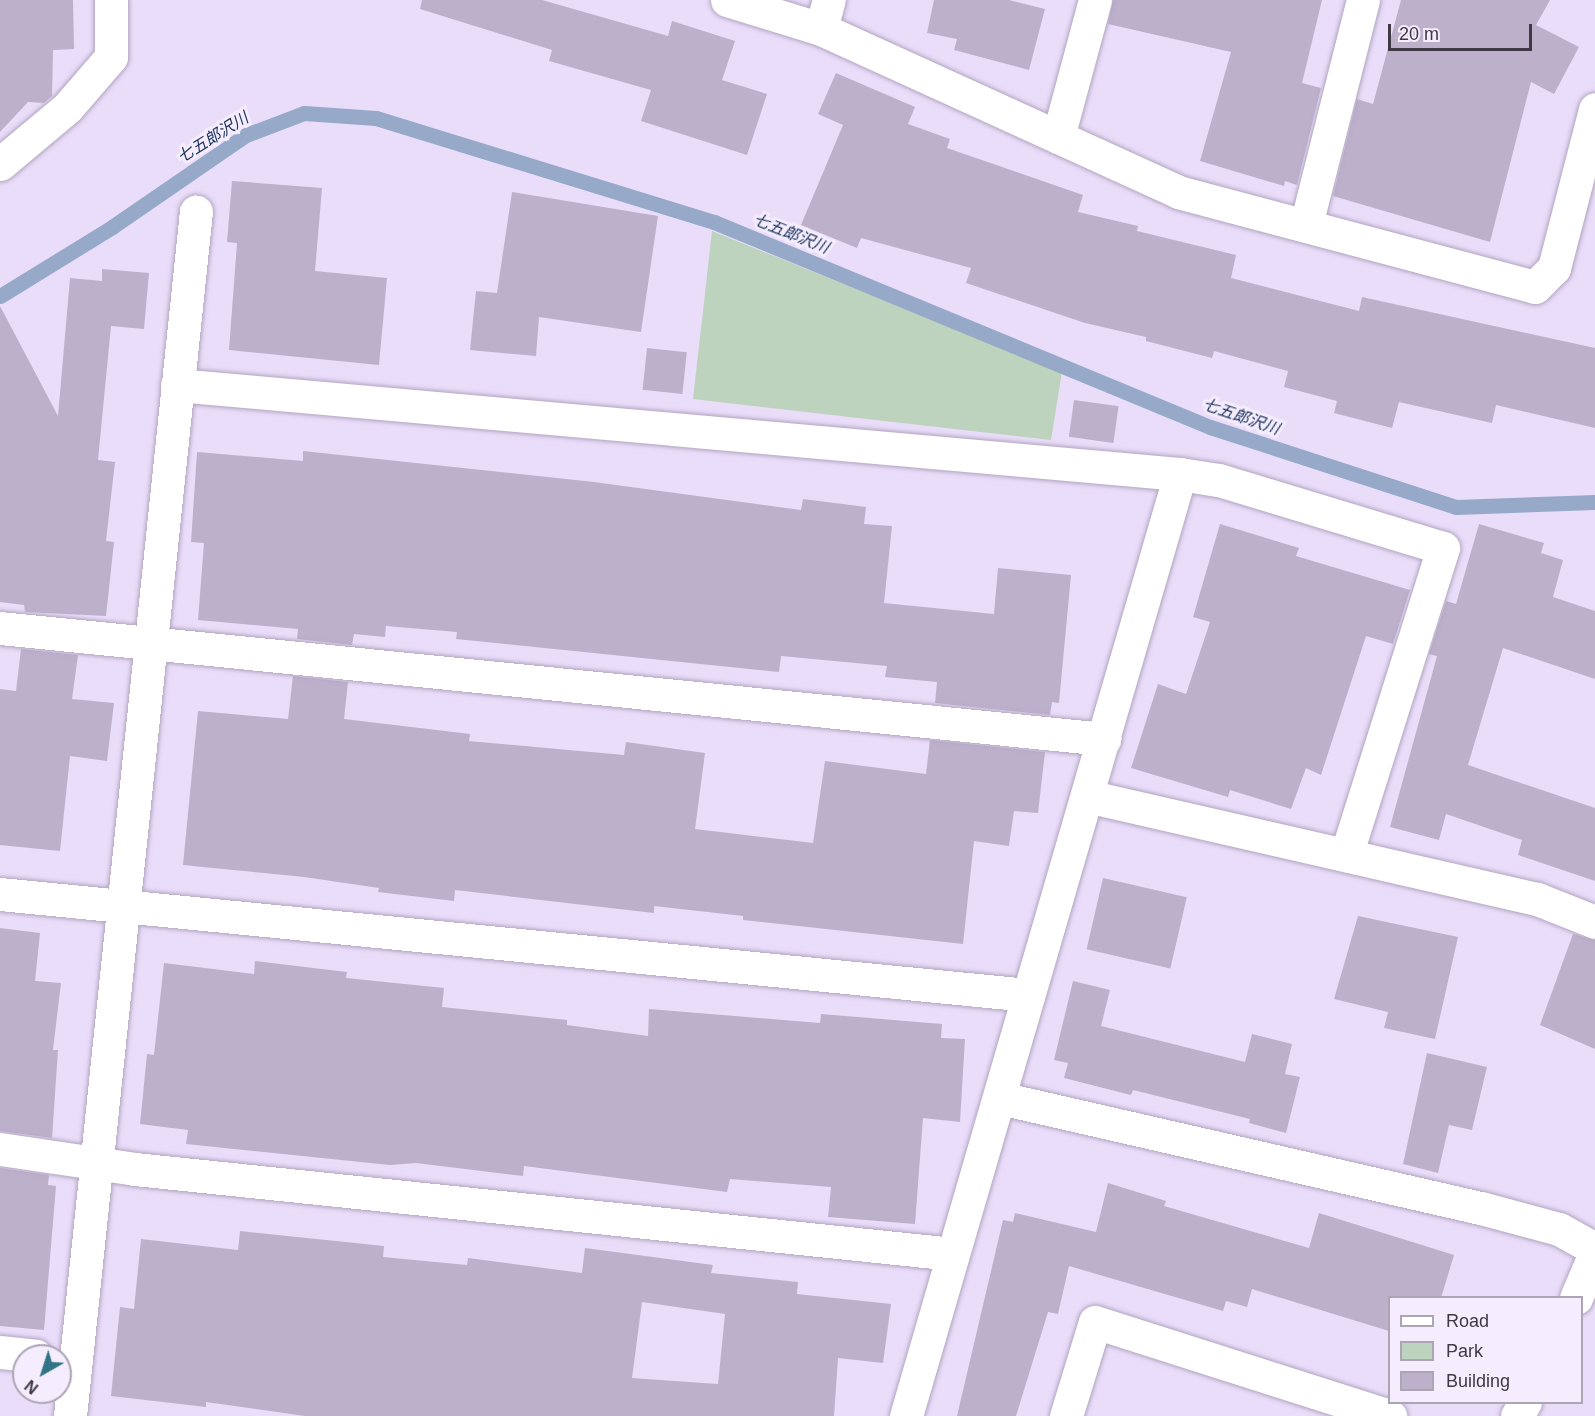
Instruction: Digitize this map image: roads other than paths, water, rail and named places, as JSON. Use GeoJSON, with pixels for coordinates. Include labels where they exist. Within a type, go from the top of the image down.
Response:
{"type":"FeatureCollection","features":[{"type":"Feature","properties":{"kind":"street"},"geometry":{"type":"LineString","coordinates":[[0,164],[67,108],[111,57],[111,0]]}},
{"type":"Feature","properties":{"kind":"street"},"geometry":{"type":"LineString","coordinates":[[727,0],[825,14],[1058,138],[1178,192],[1534,287],[1554,268],[1595,109]]}},
{"type":"Feature","properties":{"kind":"street"},"geometry":{"type":"LineString","coordinates":[[1058,138],[1095,0]]}},
{"type":"Feature","properties":{"kind":"street"},"geometry":{"type":"LineString","coordinates":[[1305,225],[1363,0]]}},
{"type":"Feature","properties":{"kind":"street"},"geometry":{"type":"LineString","coordinates":[[70,1344],[97,1163],[126,906],[150,644],[196,213]]}},
{"type":"Feature","properties":{"kind":"street"},"geometry":{"type":"LineString","coordinates":[[177,385],[1180,474],[1219,480],[1443,548],[1346,855]]}},
{"type":"Feature","properties":{"kind":"street"},"geometry":{"type":"LineString","coordinates":[[906,1416],[1180,474]]}},
{"type":"Feature","properties":{"kind":"street"},"geometry":{"type":"LineString","coordinates":[[0,628],[1104,739]]}},
{"type":"Feature","properties":{"kind":"street"},"geometry":{"type":"LineString","coordinates":[[1087,796],[1537,898],[1595,922]]}},
{"type":"Feature","properties":{"kind":"street"},"geometry":{"type":"LineString","coordinates":[[0,894],[1028,995]]}},
{"type":"Feature","properties":{"kind":"street"},"geometry":{"type":"LineString","coordinates":[[1000,1098],[1481,1208],[1559,1230],[1595,1251],[1577,1296]]}},
{"type":"Feature","properties":{"kind":"street"},"geometry":{"type":"LineString","coordinates":[[0,1149],[97,1163],[954,1254]]}},
{"type":"Feature","properties":{"kind":"street"},"geometry":{"type":"LineString","coordinates":[[1066,1416],[1095,1322],[1390,1416]]}},
{"type":"Feature","properties":{"kind":"waterway","name":"七五郎沢川"},"geometry":{"type":"LineString","coordinates":[[0,296],[112,227],[246,135],[304,113],[376,118],[714,222],[1210,427],[1456,507],[1595,502]]}}]}
